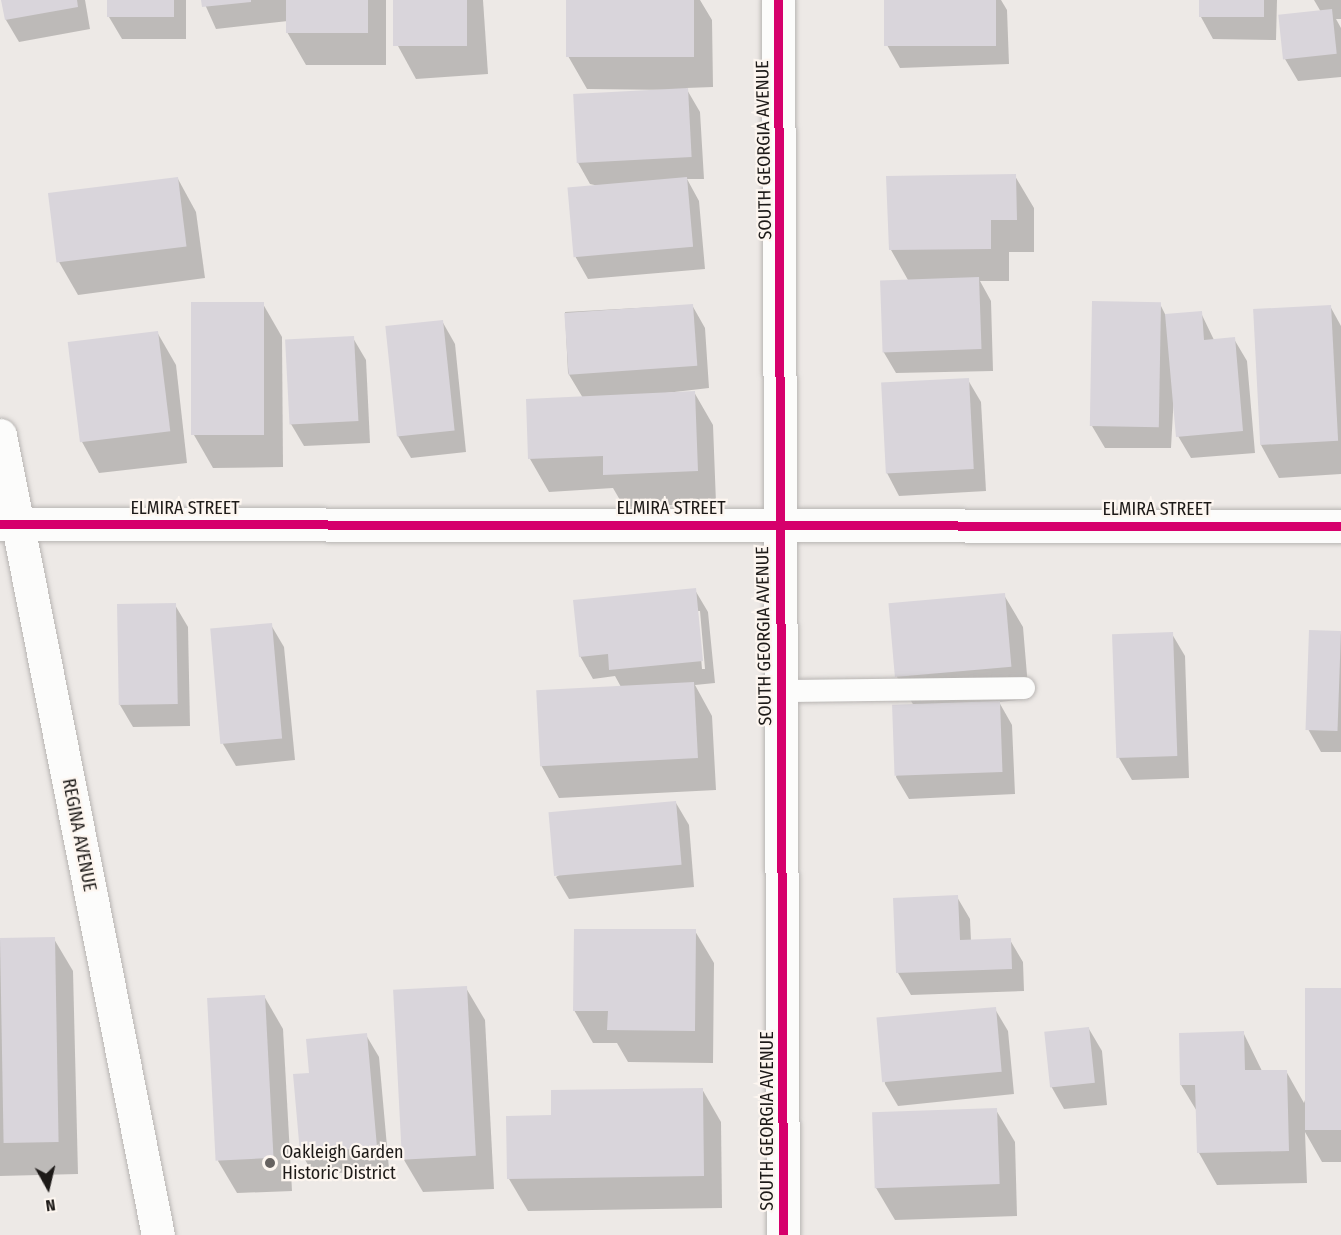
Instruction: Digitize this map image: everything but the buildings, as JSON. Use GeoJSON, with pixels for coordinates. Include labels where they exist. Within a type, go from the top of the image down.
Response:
{"type":"FeatureCollection","features":[{"type":"Feature","properties":{"kind":"street","name":"SOUTH GEORGIA AVENUE"},"geometry":{"type":"LineString","coordinates":[[778,0],[782,242],[779,525],[783,1235]]}},
{"type":"Feature","properties":{"kind":"street","name":"REGINA AVENUE"},"geometry":{"type":"LineString","coordinates":[[0,435],[8,524],[158,1235]]}},
{"type":"Feature","properties":{"kind":"street","name":"ELMIRA STREET"},"geometry":{"type":"LineString","coordinates":[[8,524],[1341,526]]}},
{"type":"Feature","properties":{"kind":"lane"},"geometry":{"type":"LineString","coordinates":[[781,691],[1024,688]]}},
{"type":"Feature","properties":{"kind":"cycle path"},"geometry":{"type":"LineString","coordinates":[[778,0],[783,1235]]}},
{"type":"Feature","properties":{"kind":"cycle path"},"geometry":{"type":"LineString","coordinates":[[0,524],[1341,526]]}},
{"type":"Feature","properties":{"kind":"place","name":"Oakleigh Garden Historic District"},"geometry":{"type":"Point","coordinates":[270,1163]}}]}
